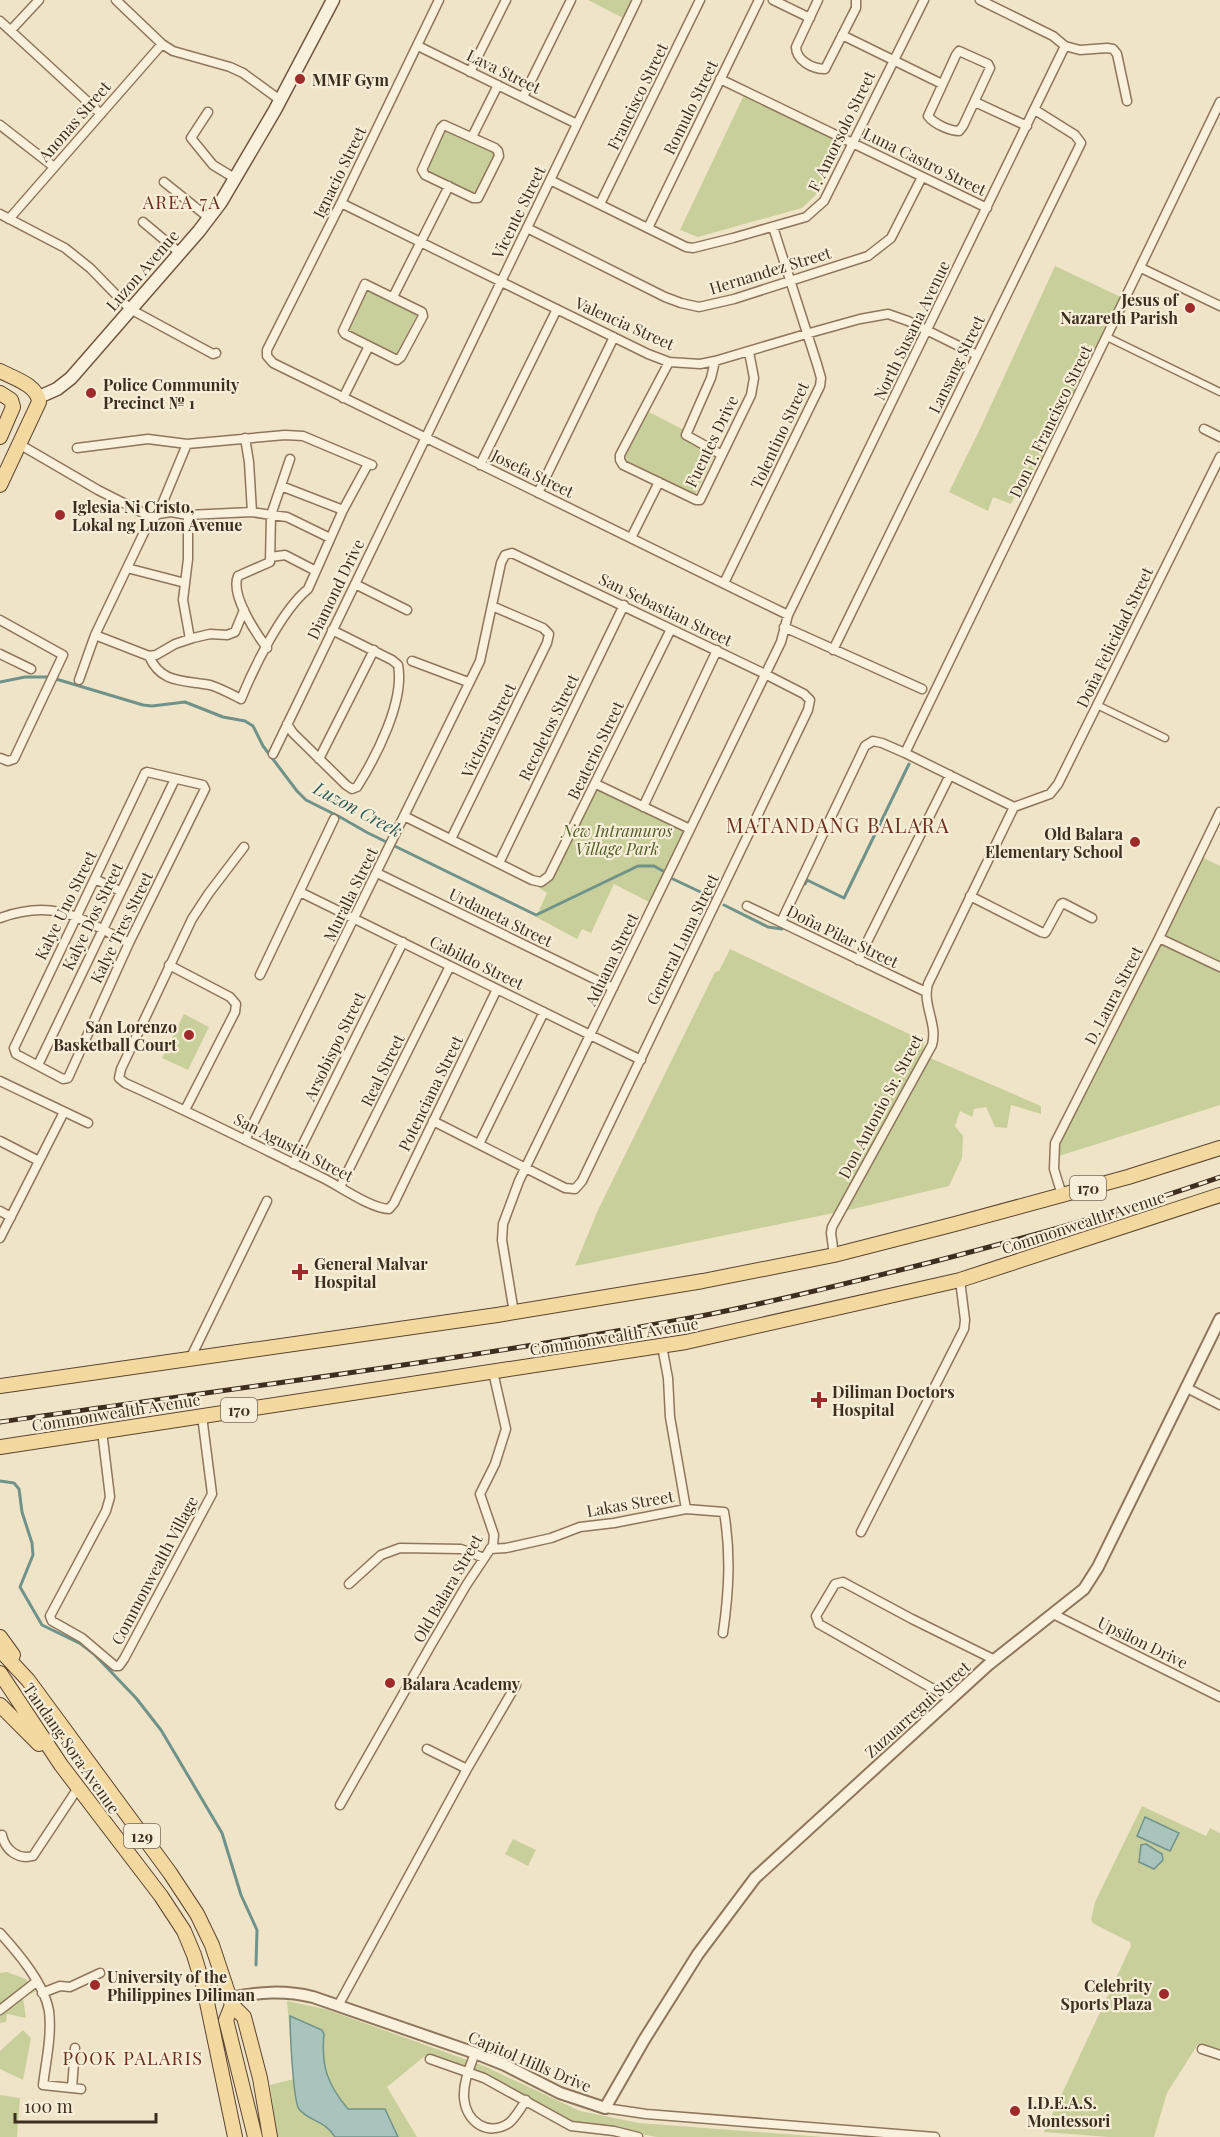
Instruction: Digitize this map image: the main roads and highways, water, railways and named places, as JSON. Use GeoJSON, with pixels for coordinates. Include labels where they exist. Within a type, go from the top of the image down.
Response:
{"type":"FeatureCollection","features":[{"type":"Feature","properties":{"kind":"main road","name":"Luzon Avenue"},"geometry":{"type":"LineString","coordinates":[[39,397],[66,382],[209,218],[236,179],[333,0]]}},
{"type":"Feature","properties":{"kind":"main road"},"geometry":{"type":"LineString","coordinates":[[0,371],[29,386],[39,397],[36,409],[0,485]]}},
{"type":"Feature","properties":{"kind":"main road"},"geometry":{"type":"LineString","coordinates":[[0,393],[13,405],[12,413],[0,437]]}},
{"type":"Feature","properties":{"kind":"main road","name":"Commonwealth Avenue"},"geometry":{"type":"LineString","coordinates":[[0,1386],[514,1312],[703,1281],[834,1255],[1128,1177],[1220,1148]]}},
{"type":"Feature","properties":{"kind":"main road","name":"Commonwealth Avenue"},"geometry":{"type":"LineString","coordinates":[[0,1447],[663,1346],[960,1280],[1220,1195]]}},
{"type":"Feature","properties":{"kind":"main road"},"geometry":{"type":"LineString","coordinates":[[0,1637],[28,1680]]}},
{"type":"Feature","properties":{"kind":"main road","name":"Tandang Sora Avenue"},"geometry":{"type":"LineString","coordinates":[[0,1650],[28,1680],[191,1903],[212,1945],[231,2001],[244,2017],[260,2078],[270,2137]]}},
{"type":"Feature","properties":{"kind":"main road","name":"Tandang Sora Avenue"},"geometry":{"type":"LineString","coordinates":[[0,1673],[61,1765],[161,1896],[189,1941],[204,1988],[235,2137]]}},
{"type":"Feature","properties":{"kind":"main road"},"geometry":{"type":"LineString","coordinates":[[0,1684],[17,1699]]}},
{"type":"Feature","properties":{"kind":"main road"},"geometry":{"type":"LineString","coordinates":[[0,1705],[61,1765]]}},
{"type":"Feature","properties":{"kind":"main road","name":"Tandang Sora Avenue"},"geometry":{"type":"LineString","coordinates":[[231,2001],[226,2020],[255,2137]]}},
{"type":"Feature","properties":{"kind":"water"},"geometry":{"type":"Polygon","coordinates":[[[1145,1817],[1179,1833],[1170,1851],[1137,1836],[1145,1817]]]}},
{"type":"Feature","properties":{"kind":"water"},"geometry":{"type":"Polygon","coordinates":[[[1146,1844],[1162,1854],[1163,1860],[1154,1869],[1139,1862],[1141,1845],[1146,1844]]]}},
{"type":"Feature","properties":{"kind":"water"},"geometry":{"type":"Polygon","coordinates":[[[290,2016],[322,2030],[327,2074],[330,2083],[348,2109],[385,2109],[398,2137],[335,2137],[326,2127],[299,2109],[291,2049],[290,2016]]]}},
{"type":"Feature","properties":{"kind":"waterway","name":"Luzon Creek"},"geometry":{"type":"LineString","coordinates":[[0,682],[25,677],[49,677]]}},
{"type":"Feature","properties":{"kind":"waterway","name":"Luzon Creek"},"geometry":{"type":"LineString","coordinates":[[56,679],[143,705],[185,702],[223,717],[245,721],[253,726],[263,746],[306,800],[536,915],[638,866],[654,866],[663,871]]}},
{"type":"Feature","properties":{"kind":"waterway","name":"Luzon Creek"},"geometry":{"type":"LineString","coordinates":[[805,884],[807,880],[844,898],[909,764]]}},
{"type":"Feature","properties":{"kind":"waterway","name":"Luzon Creek"},"geometry":{"type":"LineString","coordinates":[[673,879],[711,897]]}},
{"type":"Feature","properties":{"kind":"waterway","name":"Luzon Creek"},"geometry":{"type":"LineString","coordinates":[[724,905],[768,927],[782,929]]}},
{"type":"Feature","properties":{"kind":"waterway"},"geometry":{"type":"LineString","coordinates":[[0,1481],[14,1483],[19,1489],[22,1512],[32,1543],[33,1555],[20,1587],[42,1625],[81,1644],[94,1654],[136,1698],[161,1730],[222,1833],[241,1895],[257,1930],[256,1965]]}},
{"type":"Feature","properties":{"kind":"railway"},"geometry":{"type":"LineString","coordinates":[[0,1422],[530,1346],[706,1315],[819,1290],[1005,1243],[1113,1212],[1220,1177]]}},
{"type":"Feature","properties":{"kind":"place","name":"MMF Gym"},"geometry":{"type":"Point","coordinates":[300,79]}},
{"type":"Feature","properties":{"kind":"place","name":"Jesus of Nazareth Parish"},"geometry":{"type":"Point","coordinates":[1190,308]}},
{"type":"Feature","properties":{"kind":"place","name":"Police Community Precinct № 1"},"geometry":{"type":"Point","coordinates":[91,393]}},
{"type":"Feature","properties":{"kind":"place","name":"Iglesia Ni Cristo, Lokal ng Luzon Avenue"},"geometry":{"type":"Point","coordinates":[60,515]}},
{"type":"Feature","properties":{"kind":"place","name":"Old Balara Elementary School"},"geometry":{"type":"Point","coordinates":[1135,842]}},
{"type":"Feature","properties":{"kind":"place","name":"San Lorenzo Basketball Court"},"geometry":{"type":"Point","coordinates":[189,1035]}},
{"type":"Feature","properties":{"kind":"place","name":"General Malvar Hospital"},"geometry":{"type":"Point","coordinates":[300,1272]}},
{"type":"Feature","properties":{"kind":"place","name":"Diliman Doctors Hospital"},"geometry":{"type":"Point","coordinates":[819,1400]}},
{"type":"Feature","properties":{"kind":"place","name":"Balara Academy"},"geometry":{"type":"Point","coordinates":[390,1683]}},
{"type":"Feature","properties":{"kind":"place","name":"University of the Philippines Diliman"},"geometry":{"type":"Point","coordinates":[95,1985]}},
{"type":"Feature","properties":{"kind":"place","name":"Celebrity Sports Plaza"},"geometry":{"type":"Point","coordinates":[1164,1994]}},
{"type":"Feature","properties":{"kind":"place","name":"I.D.E.A.S. Montessori"},"geometry":{"type":"Point","coordinates":[1015,2111]}},
{"type":"Feature","properties":{"kind":"district","name":"AREA 7A"},"geometry":{"type":"Point","coordinates":[182,202]}},
{"type":"Feature","properties":{"kind":"district","name":"MATANDANG BALARA"},"geometry":{"type":"Point","coordinates":[838,824]}},
{"type":"Feature","properties":{"kind":"district","name":"POOK PALARIS"},"geometry":{"type":"Point","coordinates":[133,2058]}},
{"type":"Feature","properties":{"kind":"park label","name":"New Intramuros Village Park"},"geometry":{"type":"Point","coordinates":[617,839]}}]}
